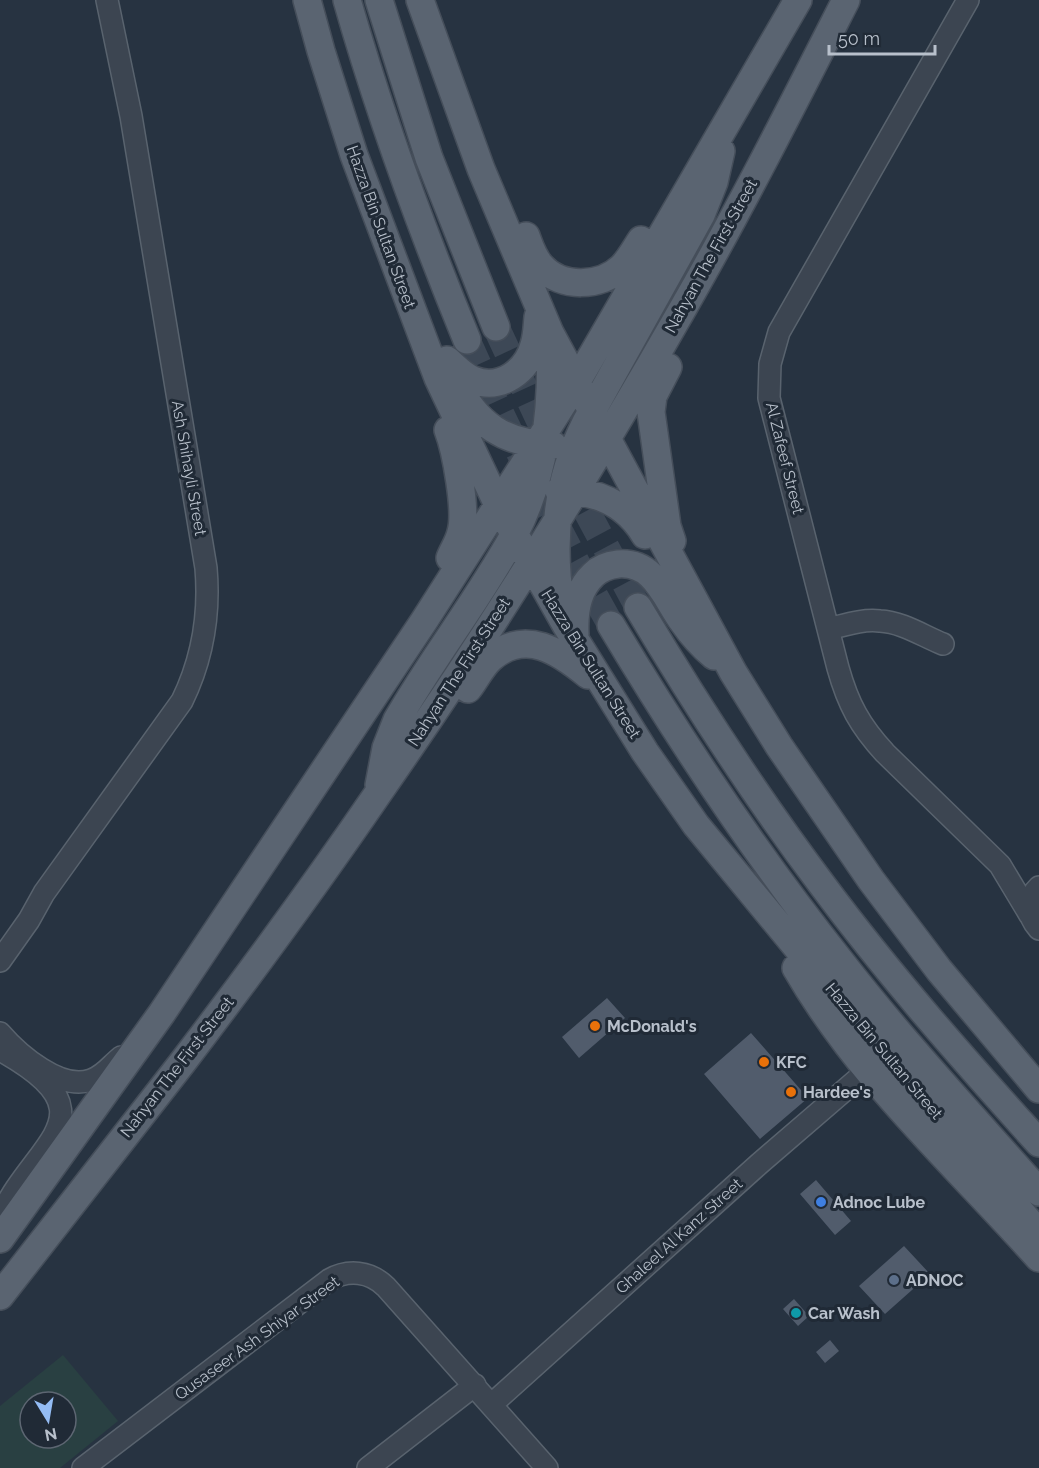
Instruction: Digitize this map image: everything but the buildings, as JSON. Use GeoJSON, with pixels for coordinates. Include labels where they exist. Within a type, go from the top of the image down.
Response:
{"type":"FeatureCollection","features":[{"type":"Feature","properties":{"kind":"main road","name":"Hazza Bin Sultan Street"},"geometry":{"type":"LineString","coordinates":[[307,0],[348,136],[407,299],[427,327],[457,420],[496,512],[514,534],[571,634],[670,789],[724,860],[914,1088],[1039,1233]]}},
{"type":"Feature","properties":{"kind":"main road"},"geometry":{"type":"LineString","coordinates":[[346,0],[384,122],[467,340]]}},
{"type":"Feature","properties":{"kind":"main road"},"geometry":{"type":"LineString","coordinates":[[379,0],[429,158],[496,327]]}},
{"type":"Feature","properties":{"kind":"main road"},"geometry":{"type":"LineString","coordinates":[[420,0],[481,168],[538,309],[734,672],[778,746],[871,880],[939,970],[1039,1089]]}},
{"type":"Feature","properties":{"kind":"main road"},"geometry":{"type":"LineString","coordinates":[[0,1239],[135,1051],[330,764],[496,512],[576,383],[798,0]]}},
{"type":"Feature","properties":{"kind":"main road","name":"Nahyan The First Street"},"geometry":{"type":"LineString","coordinates":[[0,1296],[242,984],[379,793],[531,563],[557,522],[569,491],[604,428],[683,309],[765,158],[846,0]]}},
{"type":"Feature","properties":{"kind":"main road"},"geometry":{"type":"LineString","coordinates":[[435,351],[466,403],[480,419],[505,436],[577,442],[604,428],[701,215],[718,165],[723,129]]}},
{"type":"Feature","properties":{"kind":"main road"},"geometry":{"type":"LineString","coordinates":[[481,168],[510,204],[532,253],[542,267],[556,277],[581,282],[598,281],[621,268],[632,255],[659,211],[675,194],[693,181]]}},
{"type":"Feature","properties":{"kind":"main road"},"geometry":{"type":"LineString","coordinates":[[435,351],[466,376],[480,382],[496,383],[510,378],[522,368],[535,344],[538,309]]}},
{"type":"Feature","properties":{"kind":"main road"},"geometry":{"type":"LineString","coordinates":[[683,309],[683,330],[653,396],[651,420],[670,535],[698,589],[716,640]]}},
{"type":"Feature","properties":{"kind":"main road"},"geometry":{"type":"LineString","coordinates":[[379,793],[382,763],[397,720],[514,534],[529,496],[551,388],[550,333]]}},
{"type":"Feature","properties":{"kind":"main road"},"geometry":{"type":"LineString","coordinates":[[435,351],[434,396],[455,451],[462,532],[447,567],[444,589]]}},
{"type":"Feature","properties":{"kind":"main road"},"geometry":{"type":"LineString","coordinates":[[569,491],[577,442]]}},
{"type":"Feature","properties":{"kind":"main road"},"geometry":{"type":"LineString","coordinates":[[496,512],[529,496],[569,491],[610,500],[629,514],[643,532],[682,599],[716,640]]}},
{"type":"Feature","properties":{"kind":"main road"},"geometry":{"type":"LineString","coordinates":[[557,522],[557,578],[571,634]]}},
{"type":"Feature","properties":{"kind":"main road"},"geometry":{"type":"LineString","coordinates":[[571,634],[576,610],[586,582],[605,567],[629,564],[651,574],[693,635],[719,661],[734,672]]}},
{"type":"Feature","properties":{"kind":"main road"},"geometry":{"type":"LineString","coordinates":[[638,607],[705,718],[824,887],[911,997],[1039,1143]]}},
{"type":"Feature","properties":{"kind":"main road","name":"Hazza Bin Sultan Street"},"geometry":{"type":"LineString","coordinates":[[611,625],[688,750],[798,907],[886,1019],[1039,1192]]}},
{"type":"Feature","properties":{"kind":"main road"},"geometry":{"type":"LineString","coordinates":[[424,726],[455,704],[490,659],[514,647],[532,645],[555,650],[607,691]]}},
{"type":"Feature","properties":{"kind":"main road"},"geometry":{"type":"LineString","coordinates":[[754,895],[806,985],[867,1071],[906,1117],[1039,1258]]}},
{"type":"Feature","properties":{"kind":"street","name":"Ash Shihayli Street"},"geometry":{"type":"LineString","coordinates":[[0,961],[34,912],[44,893],[182,701],[197,666],[206,630],[206,568],[131,116],[107,0]]}},
{"type":"Feature","properties":{"kind":"street","name":"Al Zafeef Street"},"geometry":{"type":"LineString","coordinates":[[968,0],[779,332],[771,356],[768,381],[772,414],[844,692],[868,735],[1000,865],[1034,922]]}},
{"type":"Feature","properties":{"kind":"street"},"geometry":{"type":"LineString","coordinates":[[828,629],[861,621],[880,621],[898,625],[943,644]]}},
{"type":"Feature","properties":{"kind":"street","name":"Al Zafeef Street"},"geometry":{"type":"LineString","coordinates":[[1000,865],[1021,877],[1039,881]]}},
{"type":"Feature","properties":{"kind":"street"},"geometry":{"type":"LineString","coordinates":[[1034,922],[1030,901],[1039,886]]}},
{"type":"Feature","properties":{"kind":"street","name":"Ash Shihayli Street"},"geometry":{"type":"LineString","coordinates":[[0,942],[28,907],[44,893]]}},
{"type":"Feature","properties":{"kind":"street"},"geometry":{"type":"LineString","coordinates":[[0,1033],[47,1072],[68,1082],[83,1082],[98,1077],[121,1057],[135,1051]]}},
{"type":"Feature","properties":{"kind":"street"},"geometry":{"type":"LineString","coordinates":[[0,1050],[49,1084],[59,1102],[61,1115],[55,1135],[0,1217]]}},
{"type":"Feature","properties":{"kind":"street","name":"Ghaleel Al Kanz Street"},"geometry":{"type":"LineString","coordinates":[[492,1404],[759,1164],[867,1071]]}},
{"type":"Feature","properties":{"kind":"street","name":"Qusaseer Ash Shiyar Street"},"geometry":{"type":"LineString","coordinates":[[83,1468],[329,1280],[343,1274],[359,1273],[381,1281],[547,1468]]}},
{"type":"Feature","properties":{"kind":"street"},"geometry":{"type":"LineString","coordinates":[[368,1468],[475,1385]]}},
{"type":"Feature","properties":{"kind":"green space"},"geometry":{"type":"Polygon","coordinates":[[[63,1355],[118,1421],[60,1468],[0,1468],[0,1406],[18,1391],[18,1450],[78,1450],[78,1390],[20,1390],[63,1355]]]}},
{"type":"Feature","properties":{"kind":"tunnel"},"geometry":{"type":"LineString","coordinates":[[496,327],[549,441],[638,607]]}},
{"type":"Feature","properties":{"kind":"tunnel"},"geometry":{"type":"LineString","coordinates":[[467,340],[535,484],[611,625]]}},
{"type":"Feature","properties":{"kind":"place","name":"McDonald's"},"geometry":{"type":"Point","coordinates":[595,1026]}},
{"type":"Feature","properties":{"kind":"place","name":"KFC"},"geometry":{"type":"Point","coordinates":[764,1062]}},
{"type":"Feature","properties":{"kind":"place","name":"Hardee's"},"geometry":{"type":"Point","coordinates":[791,1092]}},
{"type":"Feature","properties":{"kind":"place","name":"Adnoc Lube"},"geometry":{"type":"Point","coordinates":[821,1202]}},
{"type":"Feature","properties":{"kind":"place","name":"ADNOC"},"geometry":{"type":"Point","coordinates":[894,1280]}},
{"type":"Feature","properties":{"kind":"place","name":"Car Wash"},"geometry":{"type":"Point","coordinates":[796,1313]}}]}
